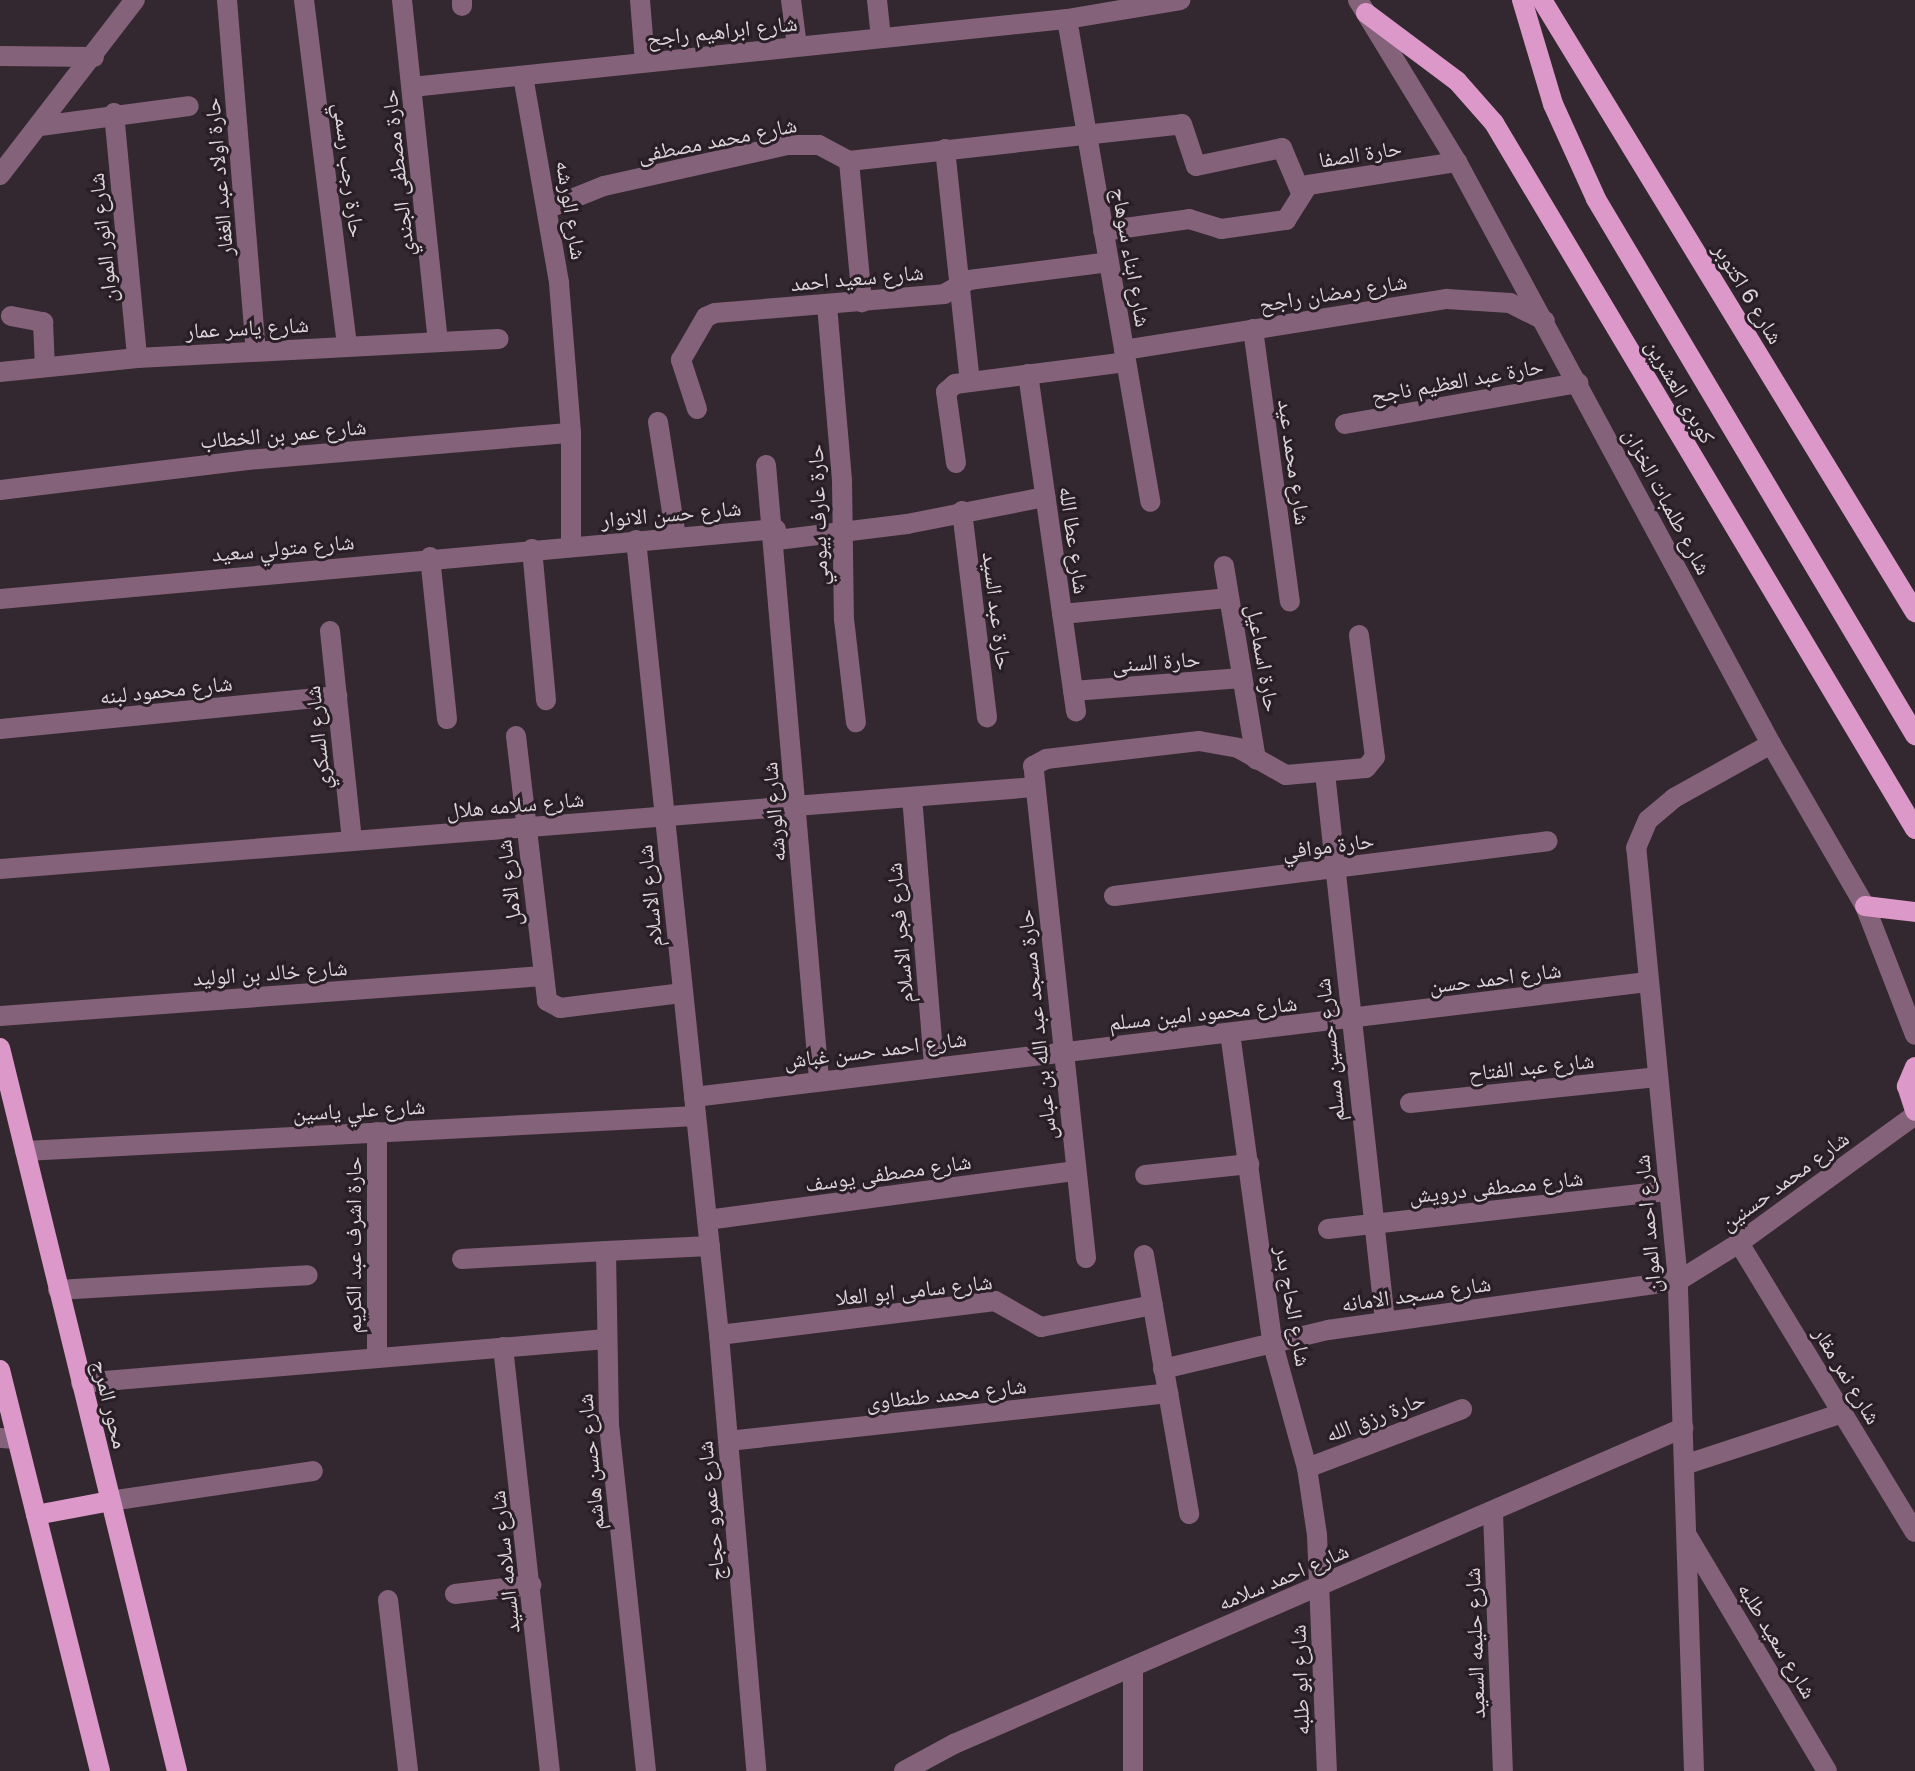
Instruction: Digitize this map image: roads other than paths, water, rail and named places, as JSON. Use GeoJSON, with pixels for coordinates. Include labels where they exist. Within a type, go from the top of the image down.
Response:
{"type":"FeatureCollection","features":[{"type":"Feature","properties":{"kind":"main road","name":"كوبرى العشرين"},"geometry":{"type":"LineString","coordinates":[[1522,0],[1573,153],[1731,433],[1915,735]]}},
{"type":"Feature","properties":{"kind":"main road","name":"شارع 6 اكتوبر"},"geometry":{"type":"LineString","coordinates":[[1542,0],[1912,601]]}},
{"type":"Feature","properties":{"kind":"main road","name":"كوبرى العشرين"},"geometry":{"type":"LineString","coordinates":[[1362,6],[1457,81],[1494,123],[1915,829]]}},
{"type":"Feature","properties":{"kind":"main road"},"geometry":{"type":"LineString","coordinates":[[1865,906],[1915,912]]}},
{"type":"Feature","properties":{"kind":"main road","name":"محور المرج"},"geometry":{"type":"LineString","coordinates":[[0,1048],[177,1771]]}},
{"type":"Feature","properties":{"kind":"main road"},"geometry":{"type":"LineString","coordinates":[[1915,1067],[1907,1086],[1915,1113]]}},
{"type":"Feature","properties":{"kind":"main road"},"geometry":{"type":"LineString","coordinates":[[0,1370],[9,1438],[36,1515],[100,1771]]}},
{"type":"Feature","properties":{"kind":"main road"},"geometry":{"type":"LineString","coordinates":[[36,1515],[110,1501]]}},
{"type":"Feature","properties":{"kind":"street"},"geometry":{"type":"LineString","coordinates":[[0,175],[135,0]]}},
{"type":"Feature","properties":{"kind":"street","name":"حارة اولاد عبد الغفار"},"geometry":{"type":"LineString","coordinates":[[227,0],[256,350]]}},
{"type":"Feature","properties":{"kind":"street","name":"حارة رجب رسمي"},"geometry":{"type":"LineString","coordinates":[[304,0],[347,345]]}},
{"type":"Feature","properties":{"kind":"street","name":"حارة مصطفى الجندي"},"geometry":{"type":"LineString","coordinates":[[402,0],[438,341]]}},
{"type":"Feature","properties":{"kind":"street"},"geometry":{"type":"LineString","coordinates":[[640,0],[645,62]]}},
{"type":"Feature","properties":{"kind":"street"},"geometry":{"type":"LineString","coordinates":[[791,0],[797,46]]}},
{"type":"Feature","properties":{"kind":"street"},"geometry":{"type":"LineString","coordinates":[[877,0],[881,37]]}},
{"type":"Feature","properties":{"kind":"street","name":"شارع ابراهيم راجح"},"geometry":{"type":"LineString","coordinates":[[412,87],[881,37],[1180,0]]}},
{"type":"Feature","properties":{"kind":"street","name":"شارع طلمبات الخزان"},"geometry":{"type":"LineString","coordinates":[[1362,6],[1457,162],[1771,744],[1865,906],[1915,1035]]}},
{"type":"Feature","properties":{"kind":"street","name":"شارع ابناء سوهاج"},"geometry":{"type":"LineString","coordinates":[[1077,12],[1086,131],[1150,502]]}},
{"type":"Feature","properties":{"kind":"street"},"geometry":{"type":"LineString","coordinates":[[0,56],[94,57]]}},
{"type":"Feature","properties":{"kind":"street","name":"شارع الورشه"},"geometry":{"type":"LineString","coordinates":[[523,76],[549,208],[571,433],[571,546]]}},
{"type":"Feature","properties":{"kind":"street"},"geometry":{"type":"LineString","coordinates":[[40,126],[114,113],[189,106]]}},
{"type":"Feature","properties":{"kind":"street","name":"شارع انور الموان"},"geometry":{"type":"LineString","coordinates":[[114,113],[137,358]]}},
{"type":"Feature","properties":{"kind":"street"},"geometry":{"type":"LineString","coordinates":[[862,302],[849,161],[1086,131],[1182,124],[1199,167],[1282,148],[1301,193]]}},
{"type":"Feature","properties":{"kind":"street","name":"شارع محمد مصطفى"},"geometry":{"type":"LineString","coordinates":[[549,208],[604,186],[788,145],[819,145],[849,161]]}},
{"type":"Feature","properties":{"kind":"street"},"geometry":{"type":"LineString","coordinates":[[945,149],[970,382],[955,384],[946,392],[956,463]]}},
{"type":"Feature","properties":{"kind":"street","name":"حارة الصفا"},"geometry":{"type":"LineString","coordinates":[[1103,231],[1189,219],[1221,229],[1286,220],[1294,213],[1301,193],[1308,185],[1457,162]]}},
{"type":"Feature","properties":{"kind":"street","name":"شارع سعيد احمد"},"geometry":{"type":"LineString","coordinates":[[697,409],[681,360],[706,317],[944,294],[969,280],[1109,262]]}},
{"type":"Feature","properties":{"kind":"street","name":"شارع رمضان راجح"},"geometry":{"type":"LineString","coordinates":[[970,382],[1125,356],[1253,329],[1447,299],[1510,303],[1545,321]]}},
{"type":"Feature","properties":{"kind":"street","name":"حارة عارف بيومي"},"geometry":{"type":"LineString","coordinates":[[827,305],[842,534],[844,619],[856,722]]}},
{"type":"Feature","properties":{"kind":"street"},"geometry":{"type":"LineString","coordinates":[[11,316],[43,322],[45,367]]}},
{"type":"Feature","properties":{"kind":"street","name":"شارع محمد عيد"},"geometry":{"type":"LineString","coordinates":[[1253,329],[1290,601]]}},
{"type":"Feature","properties":{"kind":"street","name":"شارع ياسر عمار"},"geometry":{"type":"LineString","coordinates":[[0,372],[256,350],[499,339]]}},
{"type":"Feature","properties":{"kind":"street","name":"شارع عطا الله"},"geometry":{"type":"LineString","coordinates":[[1028,374],[1076,712]]}},
{"type":"Feature","properties":{"kind":"street","name":"حارة عبد العظيم ناجح"},"geometry":{"type":"LineString","coordinates":[[1345,424],[1578,383]]}},
{"type":"Feature","properties":{"kind":"street"},"geometry":{"type":"LineString","coordinates":[[658,422],[676,537]]}},
{"type":"Feature","properties":{"kind":"street","name":"شارع عمر بن الخطاب"},"geometry":{"type":"LineString","coordinates":[[0,490],[217,463],[571,433]]}},
{"type":"Feature","properties":{"kind":"street","name":"شارع الورشه"},"geometry":{"type":"LineString","coordinates":[[766,465],[776,535],[819,1079]]}},
{"type":"Feature","properties":{"kind":"street","name":"شارع حسن الانوار"},"geometry":{"type":"LineString","coordinates":[[571,546],[676,537],[842,534],[1045,497]]}},
{"type":"Feature","properties":{"kind":"street","name":"حارة عبد السيد"},"geometry":{"type":"LineString","coordinates":[[962,511],[987,717]]}},
{"type":"Feature","properties":{"kind":"street","name":"شارع الاسلام"},"geometry":{"type":"LineString","coordinates":[[636,540],[710,1246]]}},
{"type":"Feature","properties":{"kind":"street","name":"شارع متولي سعيد"},"geometry":{"type":"LineString","coordinates":[[0,599],[571,546]]}},
{"type":"Feature","properties":{"kind":"street"},"geometry":{"type":"LineString","coordinates":[[532,549],[546,700]]}},
{"type":"Feature","properties":{"kind":"street"},"geometry":{"type":"LineString","coordinates":[[430,557],[447,719]]}},
{"type":"Feature","properties":{"kind":"street","name":"حارة اسماعيل"},"geometry":{"type":"LineString","coordinates":[[1224,566],[1256,759]]}},
{"type":"Feature","properties":{"kind":"street"},"geometry":{"type":"LineString","coordinates":[[1062,614],[1229,598]]}},
{"type":"Feature","properties":{"kind":"street","name":"شارع السكري"},"geometry":{"type":"LineString","coordinates":[[330,631],[352,840]]}},
{"type":"Feature","properties":{"kind":"street"},"geometry":{"type":"LineString","coordinates":[[1034,787],[1033,766],[1046,759],[1199,741],[1238,748],[1286,775],[1366,768],[1375,757],[1359,635]]}},
{"type":"Feature","properties":{"kind":"street","name":"حارة السنى"},"geometry":{"type":"LineString","coordinates":[[1073,691],[1242,678]]}},
{"type":"Feature","properties":{"kind":"street","name":"شارع محمود لبنه"},"geometry":{"type":"LineString","coordinates":[[0,729],[337,696]]}},
{"type":"Feature","properties":{"kind":"street","name":"شارع الامل"},"geometry":{"type":"LineString","coordinates":[[516,736],[543,976]]}},
{"type":"Feature","properties":{"kind":"street","name":"شارع احمد الموان"},"geometry":{"type":"LineString","coordinates":[[1694,1771],[1678,1281],[1635,874],[1636,848],[1648,820],[1674,798],[1771,744]]}},
{"type":"Feature","properties":{"kind":"street","name":"شارع حسين مسلم"},"geometry":{"type":"LineString","coordinates":[[1325,773],[1349,1020],[1385,1321]]}},
{"type":"Feature","properties":{"kind":"street","name":"شارع سلامه هلال"},"geometry":{"type":"LineString","coordinates":[[0,869],[1034,787]]}},
{"type":"Feature","properties":{"kind":"street","name":"حارة مسجد عبد الله بن عباس"},"geometry":{"type":"LineString","coordinates":[[1034,787],[1086,1258]]}},
{"type":"Feature","properties":{"kind":"street","name":"شارع فجر الاسلام"},"geometry":{"type":"LineString","coordinates":[[912,797],[934,1066]]}},
{"type":"Feature","properties":{"kind":"street","name":"حارة موافي"},"geometry":{"type":"LineString","coordinates":[[1114,896],[1548,841]]}},
{"type":"Feature","properties":{"kind":"street"},"geometry":{"type":"LineString","coordinates":[[543,976],[547,1001],[555,1008],[683,993]]}},
{"type":"Feature","properties":{"kind":"street","name":"شارع خالد بن الوليد"},"geometry":{"type":"LineString","coordinates":[[0,1016],[543,976]]}},
{"type":"Feature","properties":{"kind":"street","name":"شارع احمد حسن"},"geometry":{"type":"LineString","coordinates":[[1349,1020],[1647,982]]}},
{"type":"Feature","properties":{"kind":"street","name":"شارع محمود امين مسلم"},"geometry":{"type":"LineString","coordinates":[[1062,1053],[1349,1020]]}},
{"type":"Feature","properties":{"kind":"street","name":"شارع الحاج بدر"},"geometry":{"type":"LineString","coordinates":[[1230,1033],[1272,1341],[1307,1468],[1319,1586]]}},
{"type":"Feature","properties":{"kind":"street","name":"شارع احمد حسن غباش"},"geometry":{"type":"LineString","coordinates":[[695,1106],[819,1079],[1062,1053]]}},
{"type":"Feature","properties":{"kind":"street","name":"شارع عبد الفتاح"},"geometry":{"type":"LineString","coordinates":[[1410,1103],[1657,1077]]}},
{"type":"Feature","properties":{"kind":"street","name":"شارع علي ياسين"},"geometry":{"type":"LineString","coordinates":[[25,1151],[377,1132],[695,1106]]}},
{"type":"Feature","properties":{"kind":"street","name":"شارع محمد حسنين"},"geometry":{"type":"LineString","coordinates":[[1678,1281],[1739,1243],[1915,1113]]}},
{"type":"Feature","properties":{"kind":"street","name":"حارة اشرف عبد الكريم"},"geometry":{"type":"LineString","coordinates":[[377,1132],[377,1357]]}},
{"type":"Feature","properties":{"kind":"street"},"geometry":{"type":"LineString","coordinates":[[1145,1175],[1249,1164]]}},
{"type":"Feature","properties":{"kind":"street","name":"شارع مصطفى يوسف"},"geometry":{"type":"LineString","coordinates":[[707,1220],[1076,1171]]}},
{"type":"Feature","properties":{"kind":"street","name":"شارع مصطفى درويش"},"geometry":{"type":"LineString","coordinates":[[1328,1229],[1669,1191]]}},
{"type":"Feature","properties":{"kind":"street","name":"شارع نمر مقار"},"geometry":{"type":"LineString","coordinates":[[1739,1243],[1915,1532]]}},
{"type":"Feature","properties":{"kind":"street"},"geometry":{"type":"LineString","coordinates":[[462,1259],[710,1246]]}},
{"type":"Feature","properties":{"kind":"street","name":"شارع عمرو حجاج"},"geometry":{"type":"LineString","coordinates":[[710,1246],[756,1771]]}},
{"type":"Feature","properties":{"kind":"street","name":"شارع حسن هاشم"},"geometry":{"type":"LineString","coordinates":[[606,1251],[606,1339],[615,1495],[646,1771]]}},
{"type":"Feature","properties":{"kind":"street"},"geometry":{"type":"LineString","coordinates":[[1144,1255],[1189,1514]]}},
{"type":"Feature","properties":{"kind":"street"},"geometry":{"type":"LineString","coordinates":[[58,1290],[308,1275]]}},
{"type":"Feature","properties":{"kind":"street","name":"شارع مسجد الامانه"},"geometry":{"type":"LineString","coordinates":[[1163,1369],[1272,1341],[1385,1321],[1678,1281]]}},
{"type":"Feature","properties":{"kind":"street","name":"شارع سامى ابو العلا"},"geometry":{"type":"LineString","coordinates":[[719,1335],[995,1301],[1041,1327],[1153,1305]]}},
{"type":"Feature","properties":{"kind":"street"},"geometry":{"type":"LineString","coordinates":[[81,1383],[606,1339]]}},
{"type":"Feature","properties":{"kind":"street","name":"شارع سلامه السيد"},"geometry":{"type":"LineString","coordinates":[[503,1347],[550,1771]]}},
{"type":"Feature","properties":{"kind":"street","name":"شارع محمد طنطاوى"},"geometry":{"type":"LineString","coordinates":[[728,1441],[1168,1393]]}},
{"type":"Feature","properties":{"kind":"street","name":"حارة رزق الله"},"geometry":{"type":"LineString","coordinates":[[1307,1468],[1462,1409]]}},
{"type":"Feature","properties":{"kind":"street"},"geometry":{"type":"LineString","coordinates":[[1684,1465],[1843,1413]]}},
{"type":"Feature","properties":{"kind":"street","name":"شارع احمد سلامه"},"geometry":{"type":"LineString","coordinates":[[904,1771],[1133,1667],[1683,1428]]}},
{"type":"Feature","properties":{"kind":"street"},"geometry":{"type":"LineString","coordinates":[[110,1501],[313,1471]]}},
{"type":"Feature","properties":{"kind":"street","name":"شارع حليمه السعيد"},"geometry":{"type":"LineString","coordinates":[[1493,1513],[1503,1771]]}},
{"type":"Feature","properties":{"kind":"street","name":"شارع سعيد طلبه"},"geometry":{"type":"LineString","coordinates":[[1687,1534],[1827,1771]]}},
{"type":"Feature","properties":{"kind":"street"},"geometry":{"type":"LineString","coordinates":[[455,1594],[531,1585]]}},
{"type":"Feature","properties":{"kind":"street","name":"شارع ابو طلبه"},"geometry":{"type":"LineString","coordinates":[[1319,1586],[1327,1771]]}},
{"type":"Feature","properties":{"kind":"street"},"geometry":{"type":"LineString","coordinates":[[388,1600],[408,1771]]}},
{"type":"Feature","properties":{"kind":"street"},"geometry":{"type":"LineString","coordinates":[[1133,1667],[1133,1771]]}}]}
